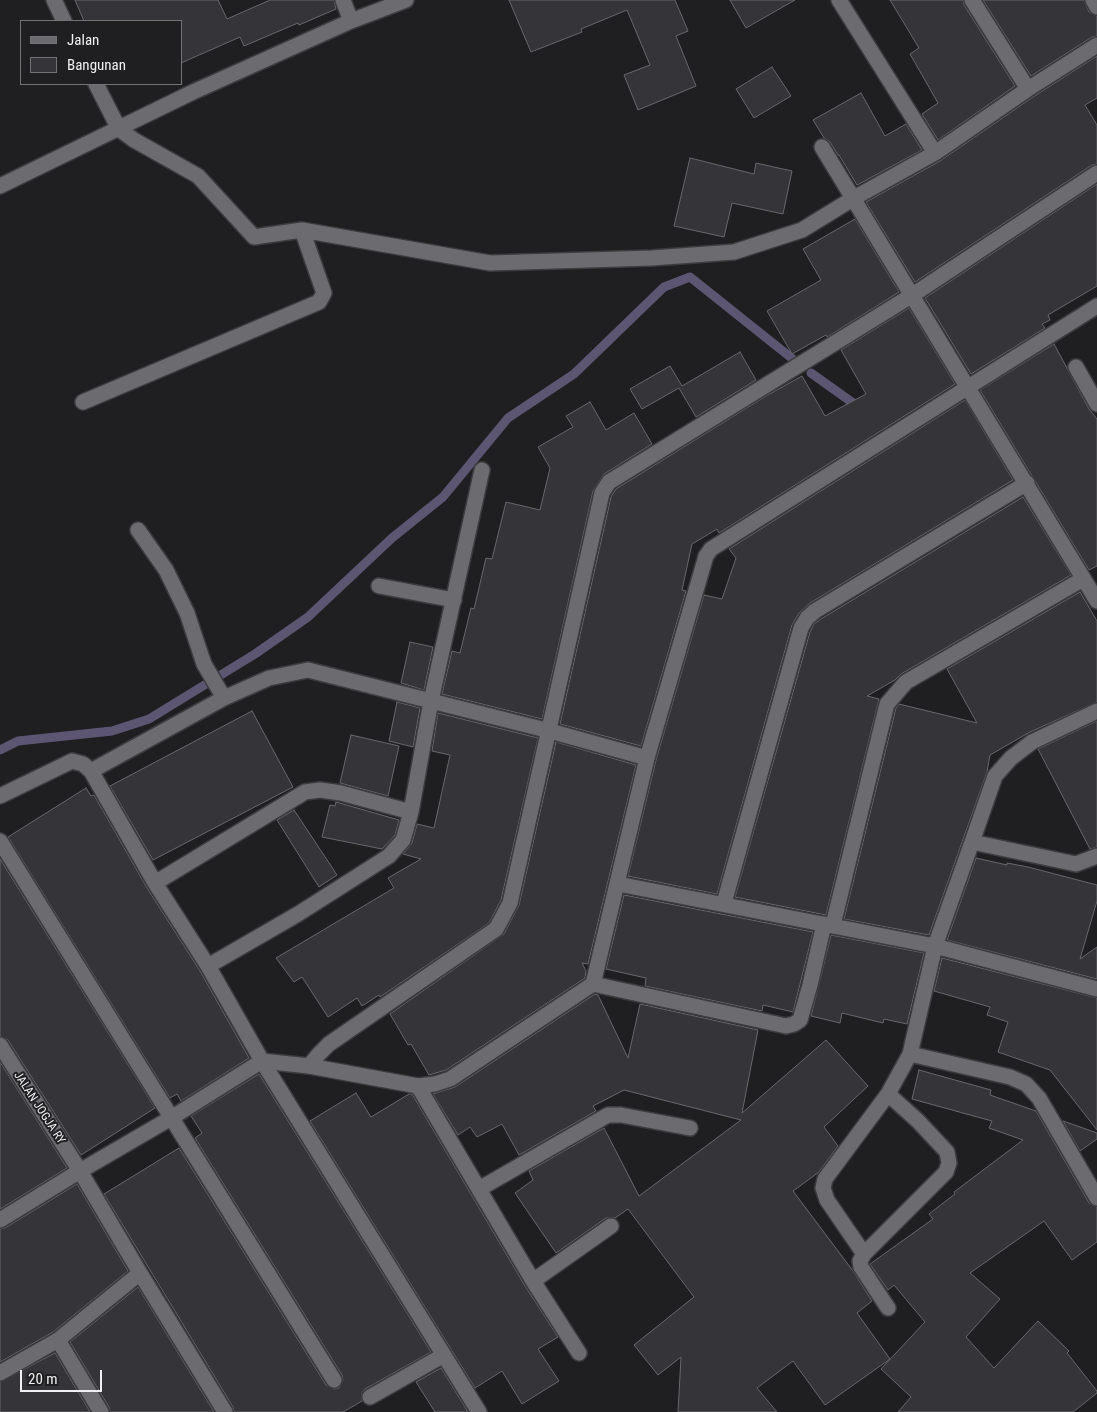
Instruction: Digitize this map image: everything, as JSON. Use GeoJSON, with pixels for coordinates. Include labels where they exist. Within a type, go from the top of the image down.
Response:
{"type":"FeatureCollection","features":[{"type":"Feature","properties":{"kind":"street"},"geometry":{"type":"LineString","coordinates":[[54,0],[64,20]]}},
{"type":"Feature","properties":{"kind":"street"},"geometry":{"type":"LineString","coordinates":[[344,0],[351,21]]}},
{"type":"Feature","properties":{"kind":"street"},"geometry":{"type":"LineString","coordinates":[[0,186],[193,92],[351,21],[406,0]]}},
{"type":"Feature","properties":{"kind":"street"},"geometry":{"type":"LineString","coordinates":[[839,0],[935,153]]}},
{"type":"Feature","properties":{"kind":"street"},"geometry":{"type":"LineString","coordinates":[[972,0],[1028,89]]}},
{"type":"Feature","properties":{"kind":"street"},"geometry":{"type":"LineString","coordinates":[[1093,0],[1097,7]]}},
{"type":"Feature","properties":{"kind":"street"},"geometry":{"type":"LineString","coordinates":[[97,85],[119,129],[134,140],[198,176],[254,237],[302,230],[490,263],[652,258],[734,252],[802,230],[854,198],[935,153],[1028,89],[1097,45]]}},
{"type":"Feature","properties":{"kind":"street"},"geometry":{"type":"LineString","coordinates":[[822,147],[911,296],[1027,482],[1097,601]]}},
{"type":"Feature","properties":{"kind":"street"},"geometry":{"type":"LineString","coordinates":[[309,1066],[329,1044],[496,929],[510,903],[602,493],[609,482],[911,296],[1097,173]]}},
{"type":"Feature","properties":{"kind":"street"},"geometry":{"type":"LineString","coordinates":[[83,402],[319,302],[324,293],[302,230]]}},
{"type":"Feature","properties":{"kind":"street"},"geometry":{"type":"LineString","coordinates":[[0,1220],[171,1118],[262,1061],[309,1066],[418,1086],[435,1084],[450,1079],[593,984],[648,758],[706,556],[711,549],[1097,306]]}},
{"type":"Feature","properties":{"kind":"street"},"geometry":{"type":"LineString","coordinates":[[1076,367],[1097,404]]}},
{"type":"Feature","properties":{"kind":"street"},"geometry":{"type":"LineString","coordinates":[[208,966],[298,914],[389,856],[403,840],[411,812],[431,701],[482,470]]}},
{"type":"Feature","properties":{"kind":"street"},"geometry":{"type":"LineString","coordinates":[[724,903],[801,628],[807,618],[815,611],[1027,482]]}},
{"type":"Feature","properties":{"kind":"street"},"geometry":{"type":"LineString","coordinates":[[138,530],[166,570],[187,613],[206,668],[222,694]]}},
{"type":"Feature","properties":{"kind":"street"},"geometry":{"type":"LineString","coordinates":[[593,984],[786,1026],[800,1020],[828,924],[887,704],[906,682],[1083,579]]}},
{"type":"Feature","properties":{"kind":"street"},"geometry":{"type":"LineString","coordinates":[[378,586],[454,600]]}},
{"type":"Feature","properties":{"kind":"street"},"geometry":{"type":"LineString","coordinates":[[91,771],[222,694],[269,678],[308,670],[550,731],[648,758]]}},
{"type":"Feature","properties":{"kind":"street"},"geometry":{"type":"LineString","coordinates":[[864,1254],[827,1200],[823,1188],[825,1179],[888,1094],[910,1054],[935,946],[995,776],[1011,758],[1032,742],[1097,711]]}},
{"type":"Feature","properties":{"kind":"street"},"geometry":{"type":"LineString","coordinates":[[0,796],[72,761],[83,764],[91,771],[155,883],[208,966],[262,1061],[479,1412]]}},
{"type":"Feature","properties":{"kind":"street"},"geometry":{"type":"LineString","coordinates":[[155,883],[305,792],[320,790],[342,792],[411,812]]}},
{"type":"Feature","properties":{"kind":"street"},"geometry":{"type":"LineString","coordinates":[[0,841],[334,1380]]}},
{"type":"Feature","properties":{"kind":"street"},"geometry":{"type":"LineString","coordinates":[[972,842],[1076,864],[1097,856]]}},
{"type":"Feature","properties":{"kind":"street"},"geometry":{"type":"LineString","coordinates":[[618,884],[724,903],[935,946],[1097,989]]}},
{"type":"Feature","properties":{"kind":"street","name":"JALAN JOGJA RY"},"geometry":{"type":"LineString","coordinates":[[0,1045],[5,1067],[80,1171],[225,1412]]}},
{"type":"Feature","properties":{"kind":"street"},"geometry":{"type":"LineString","coordinates":[[910,1054],[1010,1077],[1026,1084],[1039,1098],[1097,1198]]}},
{"type":"Feature","properties":{"kind":"street"},"geometry":{"type":"LineString","coordinates":[[418,1086],[533,1280],[579,1353]]}},
{"type":"Feature","properties":{"kind":"street"},"geometry":{"type":"LineString","coordinates":[[888,1094],[918,1121],[947,1152],[949,1163],[946,1172],[864,1254],[860,1261],[861,1267],[888,1308]]}},
{"type":"Feature","properties":{"kind":"street"},"geometry":{"type":"LineString","coordinates":[[479,1189],[608,1115],[621,1115],[690,1128]]}},
{"type":"Feature","properties":{"kind":"street"},"geometry":{"type":"LineString","coordinates":[[533,1280],[611,1226]]}},
{"type":"Feature","properties":{"kind":"street"},"geometry":{"type":"LineString","coordinates":[[0,1373],[58,1340],[140,1273]]}},
{"type":"Feature","properties":{"kind":"street"},"geometry":{"type":"LineString","coordinates":[[58,1340],[101,1412]]}},
{"type":"Feature","properties":{"kind":"street"},"geometry":{"type":"LineString","coordinates":[[370,1397],[444,1356]]}},
{"type":"Feature","properties":{"kind":"building"},"geometry":{"type":"Polygon","coordinates":[[[75,0],[218,0],[227,19],[270,0],[334,0],[336,9],[244,46],[240,37],[182,63],[182,20],[84,20],[75,0]]]}},
{"type":"Feature","properties":{"kind":"building"},"geometry":{"type":"Polygon","coordinates":[[[509,0],[675,0],[688,31],[676,36],[696,86],[638,110],[624,75],[650,65],[627,10],[581,29],[582,32],[531,52],[509,0]]]}},
{"type":"Feature","properties":{"kind":"building"},"geometry":{"type":"Polygon","coordinates":[[[730,0],[795,0],[746,28],[730,0]]]}},
{"type":"Feature","properties":{"kind":"building"},"geometry":{"type":"Polygon","coordinates":[[[890,0],[963,0],[964,5],[1015,86],[938,140],[922,114],[938,103],[910,54],[919,48],[890,0]]]}},
{"type":"Feature","properties":{"kind":"building"},"geometry":{"type":"Polygon","coordinates":[[[983,0],[1084,0],[1089,12],[1097,16],[1097,36],[1092,37],[1031,76],[983,0]]]}},
{"type":"Feature","properties":{"kind":"building"},"geometry":{"type":"Polygon","coordinates":[[[1097,56],[1097,98],[1085,105],[1097,125],[1097,164],[1092,165],[915,282],[866,202],[940,161],[1097,56]]]}},
{"type":"Feature","properties":{"kind":"building"},"geometry":{"type":"Polygon","coordinates":[[[772,67],[791,96],[754,118],[736,89],[772,67]]]}},
{"type":"Feature","properties":{"kind":"building"},"geometry":{"type":"Polygon","coordinates":[[[861,93],[885,136],[906,124],[922,150],[857,185],[839,155],[830,142],[824,138],[813,120],[861,93]]]}},
{"type":"Feature","properties":{"kind":"building"},"geometry":{"type":"Polygon","coordinates":[[[690,158],[754,174],[756,163],[792,171],[783,214],[732,203],[724,237],[674,226],[690,158]]]}},
{"type":"Feature","properties":{"kind":"building"},"geometry":{"type":"Polygon","coordinates":[[[1097,184],[1097,286],[1048,315],[1050,320],[1042,324],[1045,328],[971,374],[925,298],[1097,184]]]}},
{"type":"Feature","properties":{"kind":"building"},"geometry":{"type":"Polygon","coordinates":[[[855,219],[899,292],[827,337],[826,335],[792,354],[767,311],[821,280],[803,249],[855,219]]]}},
{"type":"Feature","properties":{"kind":"building"},"geometry":{"type":"Polygon","coordinates":[[[909,308],[955,384],[719,533],[717,529],[692,544],[682,590],[686,591],[641,746],[560,724],[611,497],[616,489],[766,396],[802,376],[825,416],[866,394],[841,350],[909,308]]]}},
{"type":"Feature","properties":{"kind":"building"},"geometry":{"type":"Polygon","coordinates":[[[1054,344],[1089,409],[1097,419],[1097,566],[1089,570],[980,390],[1054,344]]]}},
{"type":"Feature","properties":{"kind":"building"},"geometry":{"type":"Polygon","coordinates":[[[740,352],[756,380],[696,417],[679,388],[642,409],[630,389],[670,366],[682,386],[740,352]]]}},
{"type":"Feature","properties":{"kind":"building"},"geometry":{"type":"Polygon","coordinates":[[[965,400],[1013,480],[810,603],[799,613],[792,625],[717,894],[628,876],[656,760],[704,595],[722,599],[736,558],[729,549],[965,400]]]}},
{"type":"Feature","properties":{"kind":"building"},"geometry":{"type":"Polygon","coordinates":[[[590,402],[606,430],[634,413],[652,444],[604,474],[593,491],[542,719],[442,694],[452,651],[460,653],[471,608],[474,609],[486,558],[492,559],[506,502],[540,510],[550,468],[538,447],[573,427],[566,416],[590,402]]]}},
{"type":"Feature","properties":{"kind":"building"},"geometry":{"type":"Polygon","coordinates":[[[1023,497],[1071,575],[901,674],[895,680],[867,696],[879,699],[826,915],[735,897],[810,632],[814,624],[1023,497]]]}},
{"type":"Feature","properties":{"kind":"building"},"geometry":{"type":"Polygon","coordinates":[[[1080,592],[1097,621],[1097,702],[1030,732],[990,755],[987,772],[929,935],[844,919],[896,708],[899,704],[977,723],[947,669],[1080,592]]]}},
{"type":"Feature","properties":{"kind":"building"},"geometry":{"type":"Polygon","coordinates":[[[410,642],[433,647],[424,690],[401,683],[410,642]]]}},
{"type":"Feature","properties":{"kind":"building"},"geometry":{"type":"Polygon","coordinates":[[[397,702],[420,708],[413,747],[389,741],[397,702]]]}},
{"type":"Feature","properties":{"kind":"building"},"geometry":{"type":"Polygon","coordinates":[[[252,711],[293,787],[153,860],[110,786],[252,711]]]}},
{"type":"Feature","properties":{"kind":"building"},"geometry":{"type":"Polygon","coordinates":[[[438,713],[538,738],[501,900],[489,923],[380,997],[379,995],[362,1006],[357,998],[328,1017],[302,977],[294,982],[276,958],[394,888],[388,878],[421,859],[403,854],[412,843],[417,824],[434,828],[450,755],[432,751],[438,713]]]}},
{"type":"Feature","properties":{"kind":"building"},"geometry":{"type":"Polygon","coordinates":[[[1097,721],[1097,847],[1090,849],[1038,749],[1097,721]]]}},
{"type":"Feature","properties":{"kind":"building"},"geometry":{"type":"Polygon","coordinates":[[[351,735],[399,746],[388,796],[340,783],[351,735]]]}},
{"type":"Feature","properties":{"kind":"building"},"geometry":{"type":"Polygon","coordinates":[[[556,742],[636,765],[588,964],[582,963],[586,971],[585,978],[446,1070],[429,1075],[411,1044],[408,1045],[390,1014],[504,934],[519,905],[556,742]]]}},
{"type":"Feature","properties":{"kind":"building"},"geometry":{"type":"Polygon","coordinates":[[[86,788],[91,796],[94,795],[147,888],[200,971],[249,1058],[181,1101],[177,1094],[170,1098],[8,837],[86,788]]]}},
{"type":"Feature","properties":{"kind":"building"},"geometry":{"type":"Polygon","coordinates":[[[336,802],[399,820],[395,835],[382,849],[322,837],[330,805],[335,806],[336,802]]]}},
{"type":"Feature","properties":{"kind":"building"},"geometry":{"type":"Polygon","coordinates":[[[294,810],[337,875],[319,887],[277,820],[294,810]]]}},
{"type":"Feature","properties":{"kind":"building"},"geometry":{"type":"Polygon","coordinates":[[[976,858],[1007,865],[1007,863],[1028,867],[1097,885],[1097,901],[1080,959],[1097,947],[1097,979],[947,940],[976,858]]]}},
{"type":"Feature","properties":{"kind":"building"},"geometry":{"type":"Polygon","coordinates":[[[0,859],[155,1108],[81,1155],[8,1040],[0,1036],[0,859]]]}},
{"type":"Feature","properties":{"kind":"building"},"geometry":{"type":"Polygon","coordinates":[[[624,895],[813,932],[793,1012],[763,1005],[762,1011],[645,986],[646,978],[606,969],[624,895]]]}},
{"type":"Feature","properties":{"kind":"building"},"geometry":{"type":"Polygon","coordinates":[[[831,935],[924,953],[907,1024],[884,1019],[883,1023],[842,1013],[840,1023],[811,1016],[831,935]]]}},
{"type":"Feature","properties":{"kind":"building"},"geometry":{"type":"Polygon","coordinates":[[[942,958],[1097,998],[1097,1130],[1050,1070],[998,1052],[1008,1022],[987,1015],[990,1007],[934,991],[942,958]]]}},
{"type":"Feature","properties":{"kind":"building"},"geometry":{"type":"Polygon","coordinates":[[[595,994],[598,995],[628,1058],[640,1004],[758,1030],[742,1113],[826,1040],[868,1086],[824,1127],[838,1146],[819,1172],[793,1191],[853,1271],[872,1301],[857,1313],[890,1359],[825,1405],[793,1361],[757,1388],[777,1412],[678,1412],[681,1357],[658,1375],[634,1345],[694,1297],[628,1209],[615,1218],[606,1218],[556,1253],[515,1193],[533,1180],[529,1171],[604,1128],[639,1196],[741,1120],[624,1090],[593,1106],[596,1111],[519,1155],[502,1124],[477,1137],[470,1127],[458,1135],[433,1094],[455,1087],[595,994]]]}},
{"type":"Feature","properties":{"kind":"building"},"geometry":{"type":"Polygon","coordinates":[[[0,1062],[67,1168],[0,1209],[0,1062]]]}},
{"type":"Feature","properties":{"kind":"building"},"geometry":{"type":"Polygon","coordinates":[[[919,1070],[991,1090],[990,1095],[1036,1111],[1089,1203],[1097,1207],[1097,1242],[1072,1260],[1044,1221],[970,1273],[1000,1299],[966,1337],[994,1368],[1038,1321],[1069,1351],[1067,1353],[1097,1391],[1097,1393],[1073,1412],[898,1412],[911,1397],[881,1369],[925,1322],[894,1285],[888,1290],[870,1264],[933,1219],[929,1214],[955,1194],[954,1192],[1023,1140],[989,1128],[992,1121],[912,1099],[919,1070]]]}},
{"type":"Feature","properties":{"kind":"building"},"geometry":{"type":"Polygon","coordinates":[[[259,1074],[431,1352],[365,1389],[362,1393],[362,1401],[343,1412],[234,1412],[233,1407],[104,1194],[179,1148],[326,1385],[334,1389],[339,1388],[343,1380],[342,1375],[195,1138],[202,1133],[191,1116],[259,1074]]]}},
{"type":"Feature","properties":{"kind":"building"},"geometry":{"type":"Polygon","coordinates":[[[356,1093],[371,1117],[412,1094],[525,1286],[558,1337],[538,1349],[559,1381],[522,1404],[502,1371],[475,1388],[310,1121],[356,1093]]]}},
{"type":"Feature","properties":{"kind":"building"},"geometry":{"type":"Polygon","coordinates":[[[1063,1121],[1097,1133],[1097,1139],[1080,1151],[1063,1121]]]}},
{"type":"Feature","properties":{"kind":"building"},"geometry":{"type":"Polygon","coordinates":[[[77,1184],[128,1271],[53,1332],[0,1362],[0,1229],[5,1228],[77,1184]]]}},
{"type":"Feature","properties":{"kind":"building"},"geometry":{"type":"Polygon","coordinates":[[[138,1287],[214,1412],[110,1412],[109,1407],[70,1342],[138,1287]]]}},
{"type":"Feature","properties":{"kind":"building"},"geometry":{"type":"Polygon","coordinates":[[[55,1353],[90,1412],[0,1412],[0,1382],[55,1353]]]}},
{"type":"Feature","properties":{"kind":"building"},"geometry":{"type":"Polygon","coordinates":[[[441,1368],[468,1412],[435,1412],[416,1382],[441,1368]]]}},
{"type":"Feature","properties":{"kind":"waterway"},"geometry":{"type":"LineString","coordinates":[[0,750],[18,741],[112,731],[149,719],[255,654],[308,617],[392,538],[443,497],[508,418],[574,374],[664,287],[690,277],[794,360]]}},
{"type":"Feature","properties":{"kind":"waterway"},"geometry":{"type":"LineString","coordinates":[[811,373],[860,408]]}}]}
